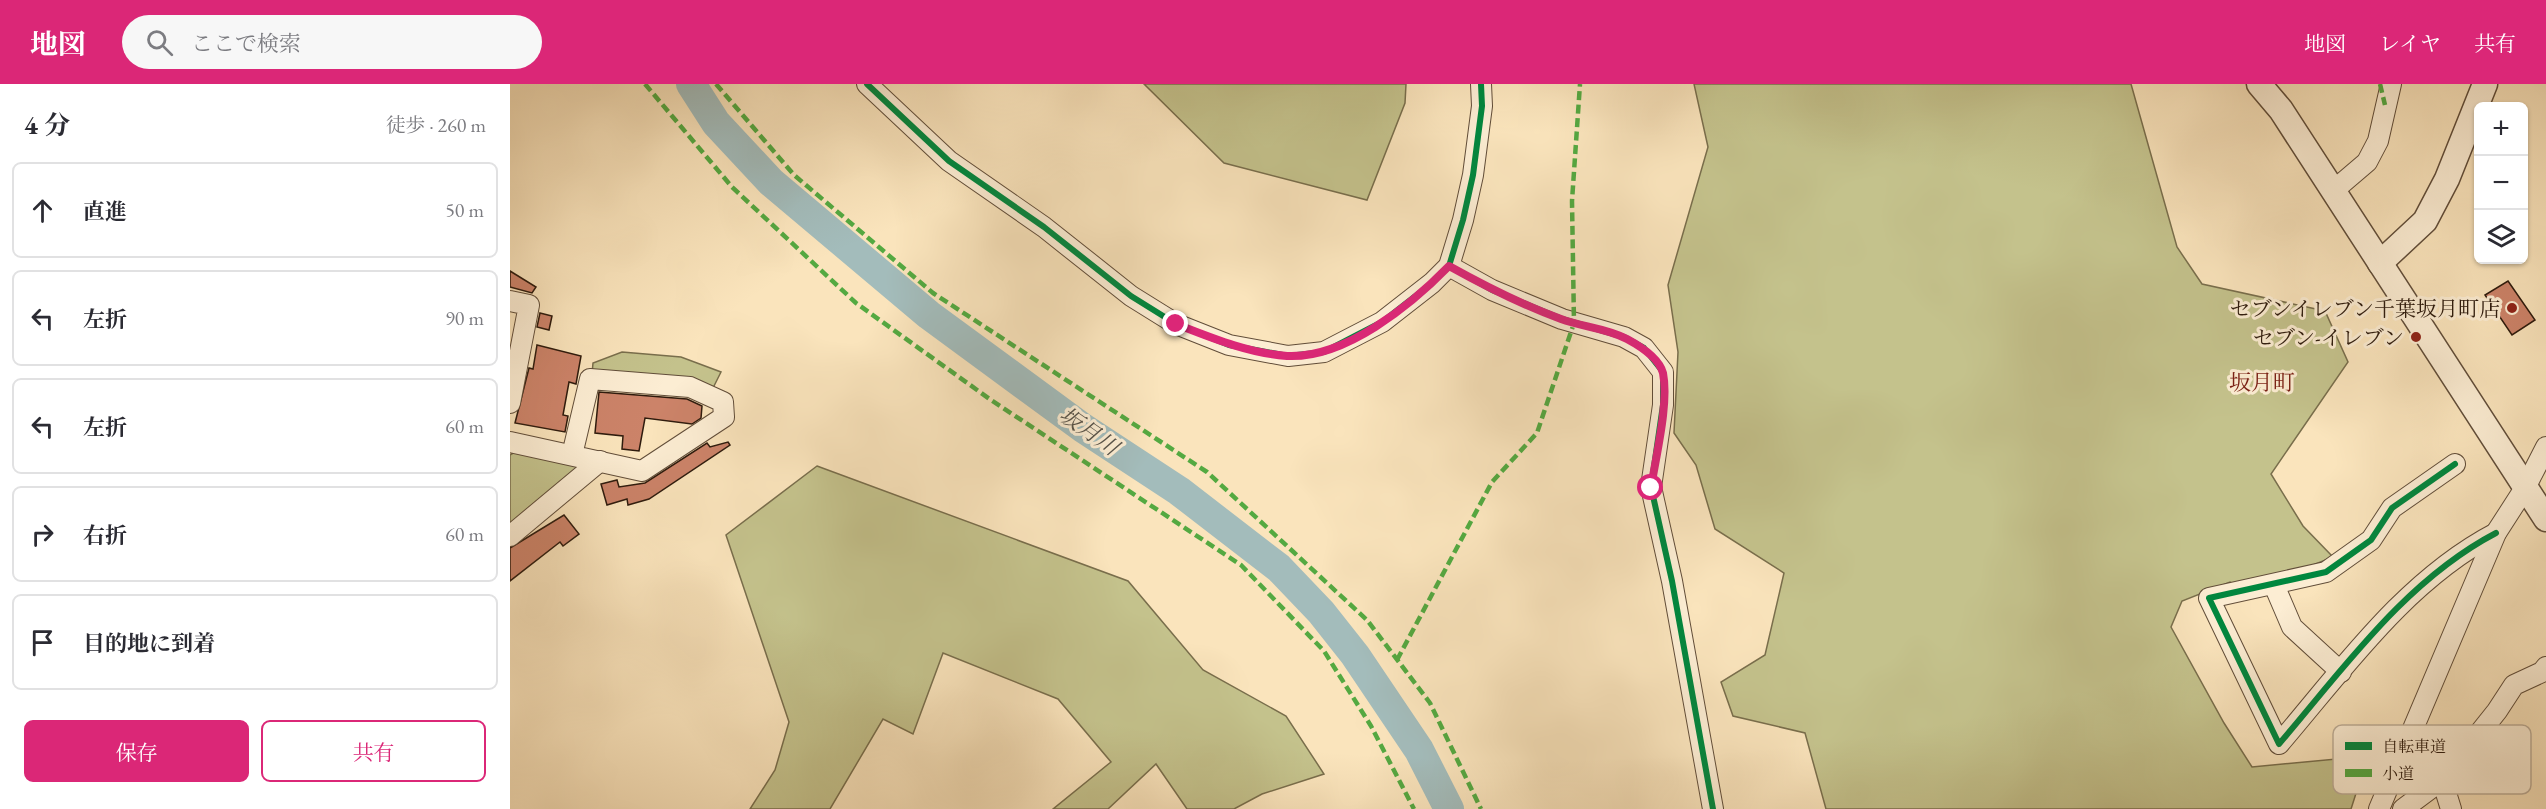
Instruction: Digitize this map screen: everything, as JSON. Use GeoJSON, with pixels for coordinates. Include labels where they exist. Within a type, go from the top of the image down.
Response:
{"type":"FeatureCollection","features":[{"type":"Feature","properties":{"kind":"street"},"geometry":{"type":"LineString","coordinates":[[867,84],[949,161],[1044,227],[1131,296],[1176,324],[1229,345],[1288,356],[1324,352],[1383,322],[1432,283],[1449,266],[1463,220],[1473,175],[1482,106],[1481,84]]}},
{"type":"Feature","properties":{"kind":"street"},"geometry":{"type":"LineString","coordinates":[[2259,84],[2281,110],[2546,519]]}},
{"type":"Feature","properties":{"kind":"street"},"geometry":{"type":"LineString","coordinates":[[2333,192],[2367,162],[2378,141],[2391,84]]}},
{"type":"Feature","properties":{"kind":"street"},"geometry":{"type":"LineString","coordinates":[[2380,263],[2426,221],[2447,179],[2484,84]]}},
{"type":"Feature","properties":{"kind":"street"},"geometry":{"type":"LineString","coordinates":[[1449,266],[1492,290],[1562,320],[1624,337],[1644,348],[1663,372],[1663,405],[1651,488],[1672,581],[1713,809]]}},
{"type":"Feature","properties":{"kind":"street"},"geometry":{"type":"LineString","coordinates":[[510,301],[529,305],[510,403]]}},
{"type":"Feature","properties":{"kind":"street"},"geometry":{"type":"LineString","coordinates":[[510,441],[642,471],[724,417],[723,402],[690,387],[590,380],[572,455]]}},
{"type":"Feature","properties":{"kind":"street"},"geometry":{"type":"LineString","coordinates":[[2415,725],[2496,533],[2526,488],[2546,447]]}},
{"type":"Feature","properties":{"kind":"street"},"geometry":{"type":"LineString","coordinates":[[510,536],[600,461]]}},
{"type":"Feature","properties":{"kind":"street"},"geometry":{"type":"LineString","coordinates":[[2455,464],[2392,508],[2371,540],[2326,572],[2209,598],[2279,744],[2383,623],[2432,575],[2470,547],[2496,533]]}},
{"type":"Feature","properties":{"kind":"street"},"geometry":{"type":"LineString","coordinates":[[2274,585],[2292,627],[2341,672]]}},
{"type":"Feature","properties":{"kind":"street"},"geometry":{"type":"LineString","coordinates":[[2486,725],[2514,685],[2542,672],[2546,667]]}},
{"type":"Feature","properties":{"kind":"street"},"geometry":{"type":"LineString","coordinates":[[2379,809],[2385,794]]}},
{"type":"Feature","properties":{"kind":"street"},"geometry":{"type":"LineString","coordinates":[[2403,809],[2423,794]]}},
{"type":"Feature","properties":{"kind":"street"},"geometry":{"type":"LineString","coordinates":[[2446,794],[2451,809]]}},
{"type":"Feature","properties":{"kind":"shaded area"},"geometry":{"type":"Polygon","coordinates":[[[1144,84],[1406,84],[1405,103],[1367,200],[1224,163],[1144,84]]]}},
{"type":"Feature","properties":{"kind":"shaded area"},"geometry":{"type":"Polygon","coordinates":[[[1694,84],[2131,84],[2177,247],[2202,284],[2325,311],[2348,362],[2271,474],[2303,526],[2333,557],[2248,591],[2230,582],[2182,601],[2171,627],[2224,723],[2252,767],[2333,759],[2333,794],[2356,794],[2351,809],[1826,809],[1805,733],[1733,716],[1721,682],[1765,655],[1784,573],[1715,529],[1696,465],[1674,433],[1678,352],[1668,285],[1708,147],[1694,84]]]}},
{"type":"Feature","properties":{"kind":"shaded area"},"geometry":{"type":"Polygon","coordinates":[[[622,352],[681,357],[721,372],[711,392],[592,374],[593,363],[622,352]]]}},
{"type":"Feature","properties":{"kind":"shaded area"},"geometry":{"type":"Polygon","coordinates":[[[518,450],[586,466],[510,531],[510,455],[518,450]]]}},
{"type":"Feature","properties":{"kind":"shaded area"},"geometry":{"type":"Polygon","coordinates":[[[817,466],[1128,581],[1203,670],[1286,716],[1324,774],[1262,794],[1234,809],[1187,809],[1156,764],[1108,809],[1053,809],[1111,762],[1058,699],[943,653],[913,734],[883,719],[830,809],[750,809],[775,770],[789,722],[726,535],[817,466]]]}},
{"type":"Feature","properties":{"kind":"building"},"geometry":{"type":"Polygon","coordinates":[[[510,271],[536,287],[532,293],[510,287],[510,271]]]}},
{"type":"Feature","properties":{"kind":"building"},"geometry":{"type":"Polygon","coordinates":[[[2508,281],[2535,320],[2512,335],[2485,295],[2508,281]]]}},
{"type":"Feature","properties":{"kind":"building"},"geometry":{"type":"Polygon","coordinates":[[[540,313],[552,316],[549,330],[537,327],[540,313]]]}},
{"type":"Feature","properties":{"kind":"building"},"geometry":{"type":"Polygon","coordinates":[[[537,345],[581,356],[576,384],[569,382],[563,415],[568,416],[565,432],[515,423],[529,368],[533,369],[537,345]]]}},
{"type":"Feature","properties":{"kind":"building"},"geometry":{"type":"Polygon","coordinates":[[[599,392],[687,399],[702,406],[701,418],[692,424],[645,418],[639,451],[622,449],[623,436],[595,433],[599,392]]]}},
{"type":"Feature","properties":{"kind":"building"},"geometry":{"type":"Polygon","coordinates":[[[728,442],[730,445],[649,499],[628,505],[627,499],[607,505],[601,484],[617,480],[619,487],[645,483],[707,443],[710,447],[728,442]]]}},
{"type":"Feature","properties":{"kind":"building"},"geometry":{"type":"Polygon","coordinates":[[[564,515],[579,534],[563,546],[560,542],[510,581],[510,548],[564,515]]]}},
{"type":"Feature","properties":{"kind":"waterway","name":"坂月川"},"geometry":{"type":"LineString","coordinates":[[691,84],[716,123],[771,182],[929,315],[1083,428],[1179,491],[1279,568],[1321,612],[1355,655],[1419,750],[1449,809]]}},
{"type":"Feature","properties":{"kind":"marked path"},"geometry":{"type":"LineString","coordinates":[[645,84],[732,187],[856,303],[991,400],[1241,565],[1324,651],[1371,726],[1414,809]]}},
{"type":"Feature","properties":{"kind":"marked path"},"geometry":{"type":"LineString","coordinates":[[716,84],[794,175],[933,293],[1207,472],[1367,620],[1430,703],[1481,809]]}},
{"type":"Feature","properties":{"kind":"marked path"},"geometry":{"type":"LineString","coordinates":[[1397,660],[1492,482],[1537,433],[1574,323],[1572,201],[1580,84]]}},
{"type":"Feature","properties":{"kind":"marked path"},"geometry":{"type":"LineString","coordinates":[[2380,84],[2385,105]]}},
{"type":"Feature","properties":{"kind":"cycle path"},"geometry":{"type":"LineString","coordinates":[[867,84],[949,161],[1044,227],[1131,296],[1176,324],[1229,345],[1288,356],[1324,352],[1382,322],[1432,283],[1449,266],[1463,220],[1473,175],[1482,106],[1481,84]]}},
{"type":"Feature","properties":{"kind":"cycle path"},"geometry":{"type":"LineString","coordinates":[[1449,266],[1492,290],[1562,319],[1624,337],[1644,348],[1663,372],[1663,405],[1651,487],[1672,581],[1713,809]]}},
{"type":"Feature","properties":{"kind":"cycle path"},"geometry":{"type":"LineString","coordinates":[[2455,464],[2392,508],[2371,540],[2326,572],[2209,598],[2279,744],[2352,656],[2405,600],[2464,552],[2496,533]]}},
{"type":"Feature","properties":{"kind":"place","name":"セブンイレブン千葉坂月町店"},"geometry":{"type":"Point","coordinates":[2512,308]}},
{"type":"Feature","properties":{"kind":"place","name":"セブン-イレブン"},"geometry":{"type":"Point","coordinates":[2416,337]}},
{"type":"Feature","properties":{"kind":"district","name":"坂月町"},"geometry":{"type":"Point","coordinates":[2262,382]}},
{"type":"Feature","properties":{"kind":"route"},"geometry":{"type":"LineString","coordinates":[[1176,324],[1229,345],[1288,356],[1324,352],[1383,322],[1432,283],[1449,266],[1492,290],[1562,320],[1624,337],[1644,348],[1656,361],[1663,372],[1663,405],[1651,488]]}}]}
